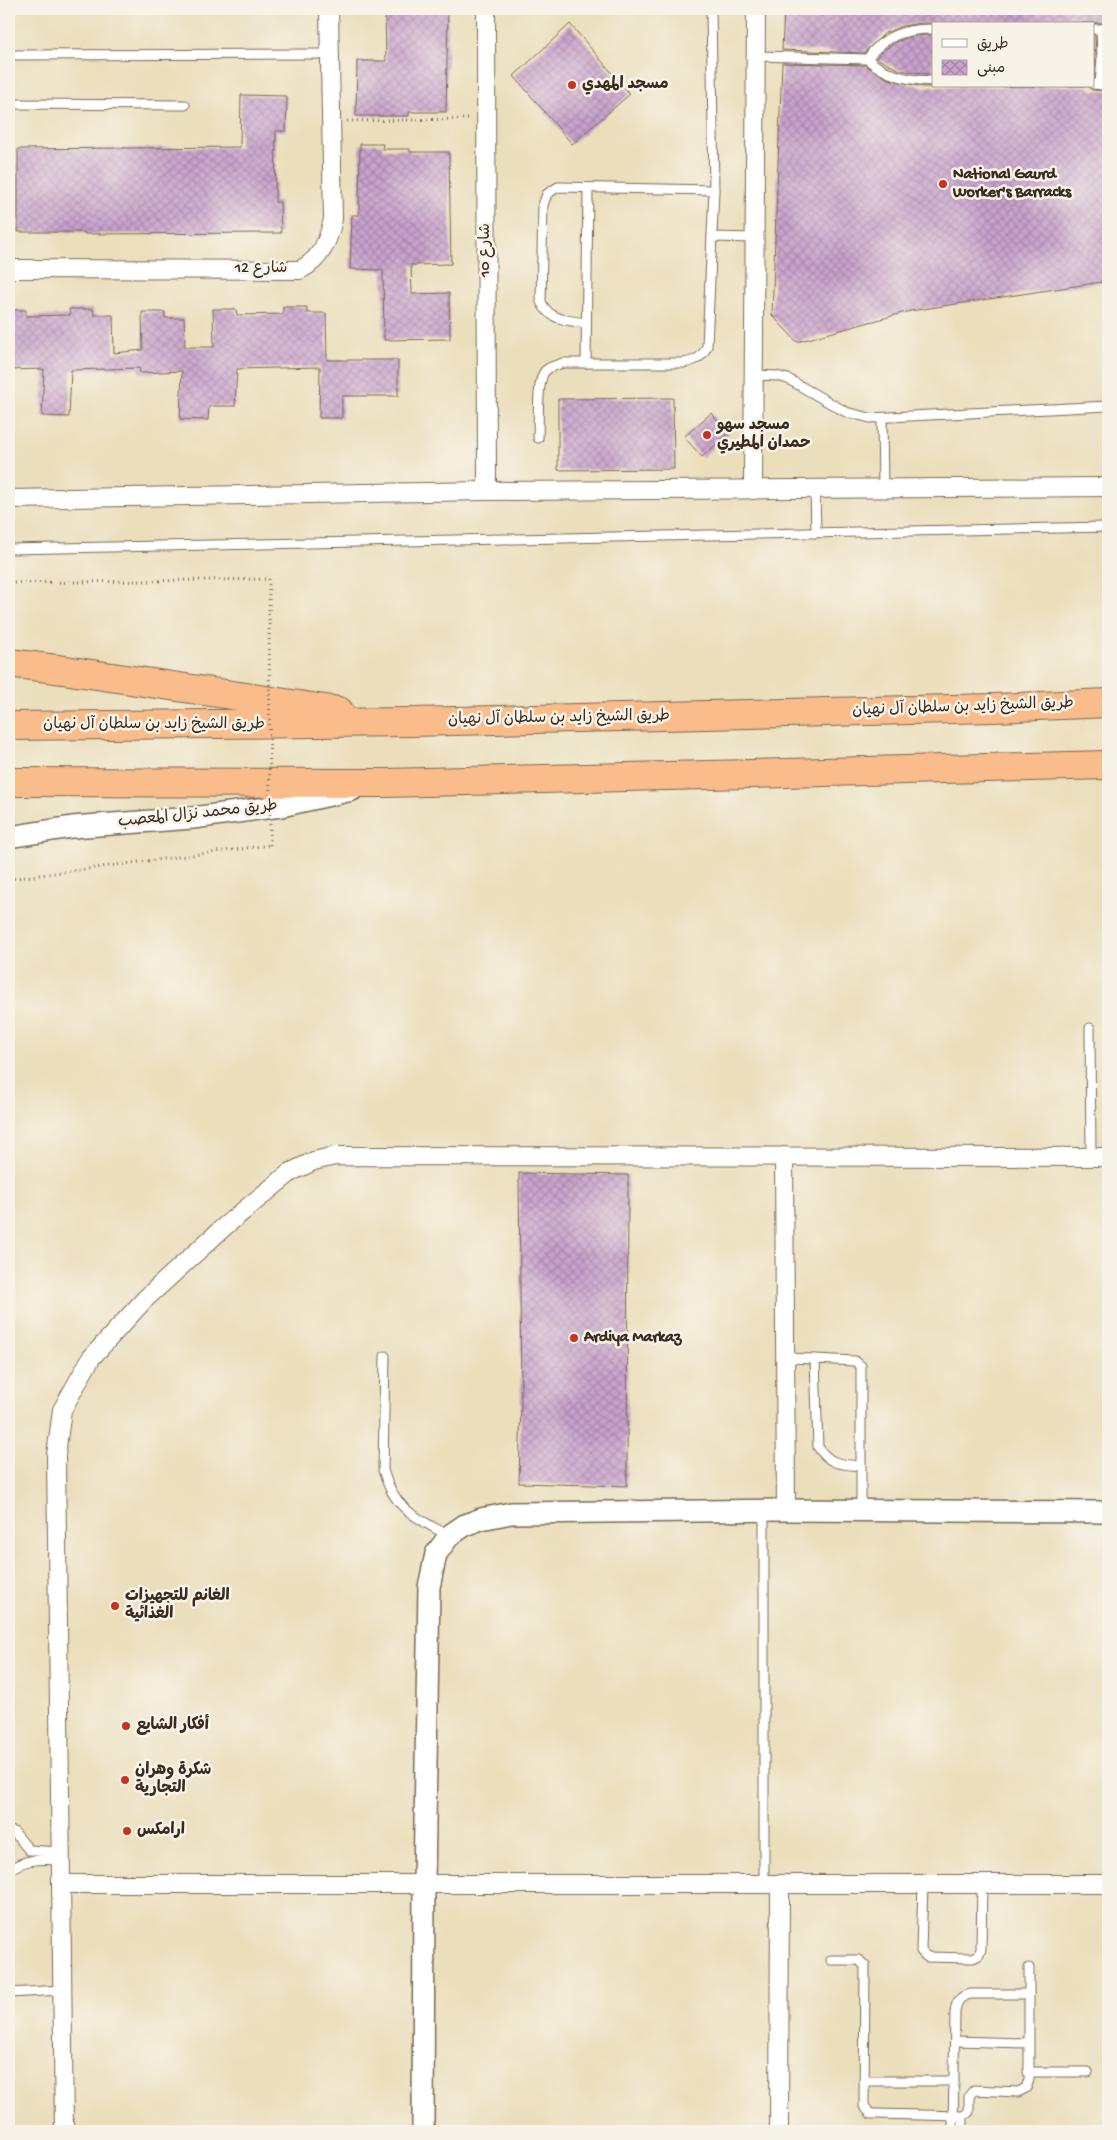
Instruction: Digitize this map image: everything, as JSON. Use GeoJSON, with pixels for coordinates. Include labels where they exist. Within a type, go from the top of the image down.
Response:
{"type":"FeatureCollection","features":[{"type":"Feature","properties":{"kind":"highway"},"geometry":{"type":"LineString","coordinates":[[9,663],[412,722]]}},
{"type":"Feature","properties":{"kind":"highway"},"geometry":{"type":"LineString","coordinates":[[9,668],[64,670]]}},
{"type":"Feature","properties":{"kind":"highway","name":"طريق الشيخ زايد بن سلطان آل نهيان"},"geometry":{"type":"LineString","coordinates":[[9,726],[412,722],[994,708],[1108,703]]}},
{"type":"Feature","properties":{"kind":"highway"},"geometry":{"type":"LineString","coordinates":[[9,782],[385,783],[1108,765]]}},
{"type":"Feature","properties":{"kind":"street","name":"شارع 12"},"geometry":{"type":"LineString","coordinates":[[9,269],[300,270],[313,263],[328,238],[333,219],[329,9]]}},
{"type":"Feature","properties":{"kind":"street","name":"شارع 10"},"geometry":{"type":"LineString","coordinates":[[486,9],[487,490]]}},
{"type":"Feature","properties":{"kind":"street"},"geometry":{"type":"LineString","coordinates":[[753,490],[756,9]]}},
{"type":"Feature","properties":{"kind":"street"},"geometry":{"type":"LineString","coordinates":[[9,499],[487,490],[1108,487]]}},
{"type":"Feature","properties":{"kind":"street","name":"طريق محمد نزال المعصب"},"geometry":{"type":"LineString","coordinates":[[9,838],[72,827],[193,818],[282,806],[385,783]]}},
{"type":"Feature","properties":{"kind":"street"},"geometry":{"type":"LineString","coordinates":[[64,2131],[56,1455],[62,1410],[91,1358],[144,1299],[225,1226],[291,1172],[314,1161],[335,1156],[1100,1157]]}},
{"type":"Feature","properties":{"kind":"street"},"geometry":{"type":"LineString","coordinates":[[784,1156],[786,1510]]}},
{"type":"Feature","properties":{"kind":"street"},"geometry":{"type":"LineString","coordinates":[[423,2131],[424,1884],[429,1587],[436,1554],[449,1536],[465,1525],[482,1519],[511,1513],[786,1510],[1108,1512]]}},
{"type":"Feature","properties":{"kind":"street"},"geometry":{"type":"LineString","coordinates":[[61,1884],[1108,1884]]}},
{"type":"Feature","properties":{"kind":"street"},"geometry":{"type":"LineString","coordinates":[[772,1884],[779,2131]]}},
{"type":"Feature","properties":{"kind":"lane"},"geometry":{"type":"LineString","coordinates":[[538,438],[540,384],[544,372],[552,366],[564,363],[683,364],[695,361],[704,354],[708,346],[714,190],[711,9]]}},
{"type":"Feature","properties":{"kind":"lane"},"geometry":{"type":"LineString","coordinates":[[867,59],[878,46],[893,35],[916,29],[932,29]]}},
{"type":"Feature","properties":{"kind":"lane"},"geometry":{"type":"LineString","coordinates":[[1100,85],[1101,30]]}},
{"type":"Feature","properties":{"kind":"lane"},"geometry":{"type":"LineString","coordinates":[[9,55],[329,54]]}},
{"type":"Feature","properties":{"kind":"lane"},"geometry":{"type":"LineString","coordinates":[[756,56],[867,59],[891,75],[910,80],[932,81]]}},
{"type":"Feature","properties":{"kind":"lane"},"geometry":{"type":"LineString","coordinates":[[9,104],[185,105]]}},
{"type":"Feature","properties":{"kind":"lane"},"geometry":{"type":"LineString","coordinates":[[586,323],[554,317],[544,308],[539,296],[544,199],[552,190],[558,187],[714,190]]}},
{"type":"Feature","properties":{"kind":"lane"},"geometry":{"type":"LineString","coordinates":[[586,363],[588,188]]}},
{"type":"Feature","properties":{"kind":"lane"},"geometry":{"type":"LineString","coordinates":[[712,237],[755,238]]}},
{"type":"Feature","properties":{"kind":"lane"},"geometry":{"type":"LineString","coordinates":[[754,375],[777,376],[788,379],[846,412],[882,419],[1108,406]]}},
{"type":"Feature","properties":{"kind":"lane"},"geometry":{"type":"LineString","coordinates":[[882,419],[883,489]]}},
{"type":"Feature","properties":{"kind":"lane"},"geometry":{"type":"LineString","coordinates":[[815,489],[816,533]]}},
{"type":"Feature","properties":{"kind":"lane"},"geometry":{"type":"LineString","coordinates":[[9,549],[1108,527]]}},
{"type":"Feature","properties":{"kind":"lane"},"geometry":{"type":"LineString","coordinates":[[1090,1028],[1100,1157]]}},
{"type":"Feature","properties":{"kind":"lane"},"geometry":{"type":"LineString","coordinates":[[385,1356],[382,1470],[388,1488],[403,1509],[449,1536]]}},
{"type":"Feature","properties":{"kind":"lane"},"geometry":{"type":"LineString","coordinates":[[785,1358],[855,1361],[861,1366],[861,1511]]}},
{"type":"Feature","properties":{"kind":"lane"},"geometry":{"type":"LineString","coordinates":[[815,1359],[818,1447],[824,1457],[834,1463],[861,1466]]}},
{"type":"Feature","properties":{"kind":"lane"},"geometry":{"type":"LineString","coordinates":[[764,1511],[772,1884]]}},
{"type":"Feature","properties":{"kind":"lane"},"geometry":{"type":"LineString","coordinates":[[9,1831],[14,1832],[30,1850],[60,1856]]}},
{"type":"Feature","properties":{"kind":"lane"},"geometry":{"type":"LineString","coordinates":[[9,1870],[20,1862],[60,1856]]}},
{"type":"Feature","properties":{"kind":"lane"},"geometry":{"type":"LineString","coordinates":[[923,1884],[921,1951],[923,1954],[927,1957],[973,1958],[979,1955],[981,1949],[982,1884]]}},
{"type":"Feature","properties":{"kind":"lane"},"geometry":{"type":"LineString","coordinates":[[831,1960],[859,1960],[865,1966],[864,2106],[871,2114],[959,2115],[969,2112],[969,2096],[972,2092],[1022,2091],[1028,2085],[1029,1968]]}},
{"type":"Feature","properties":{"kind":"lane"},"geometry":{"type":"LineString","coordinates":[[9,1992],[62,1990]]}},
{"type":"Feature","properties":{"kind":"lane"},"geometry":{"type":"LineString","coordinates":[[963,2131],[954,2081],[956,2006],[958,1999],[964,1995],[1029,1994]]}},
{"type":"Feature","properties":{"kind":"lane"},"geometry":{"type":"LineString","coordinates":[[955,2041],[1028,2043]]}},
{"type":"Feature","properties":{"kind":"lane"},"geometry":{"type":"LineString","coordinates":[[1028,2072],[1088,2072]]}},
{"type":"Feature","properties":{"kind":"lane"},"geometry":{"type":"LineString","coordinates":[[864,2081],[954,2081]]}},
{"type":"Feature","properties":{"kind":"lane"},"geometry":{"type":"LineString","coordinates":[[953,2131],[959,2115]]}},
{"type":"Feature","properties":{"kind":"path"},"geometry":{"type":"LineString","coordinates":[[331,121],[486,119]]}},
{"type":"Feature","properties":{"kind":"path"},"geometry":{"type":"LineString","coordinates":[[9,583],[269,579],[270,845],[9,879]]}},
{"type":"Feature","properties":{"kind":"building"},"geometry":{"type":"Polygon","coordinates":[[[385,9],[448,9],[446,112],[409,112],[409,116],[356,116],[357,61],[386,61],[385,9]]]}},
{"type":"Feature","properties":{"kind":"building"},"geometry":{"type":"Polygon","coordinates":[[[784,9],[1108,9],[1108,23],[932,22],[902,26],[885,33],[864,53],[782,50],[784,9]]]}},
{"type":"Feature","properties":{"kind":"building","name":"مسجد المهدي"},"geometry":{"type":"Polygon","coordinates":[[[570,24],[630,94],[572,144],[514,76],[570,24]]]}},
{"type":"Feature","properties":{"kind":"building"},"geometry":{"type":"Polygon","coordinates":[[[932,35],[932,75],[900,70],[876,58],[885,49],[898,41],[914,36],[932,35]]]}},
{"type":"Feature","properties":{"kind":"building"},"geometry":{"type":"Polygon","coordinates":[[[1094,35],[1095,35],[1096,57],[1094,78],[1094,35]]]}},
{"type":"Feature","properties":{"kind":"building","name":"National Gaurd Worker's Barracks"},"geometry":{"type":"Polygon","coordinates":[[[782,63],[865,65],[888,79],[932,88],[1090,88],[1092,90],[1108,91],[1108,281],[910,311],[797,342],[772,315],[782,63]]]}},
{"type":"Feature","properties":{"kind":"building"},"geometry":{"type":"Polygon","coordinates":[[[241,95],[287,96],[286,131],[276,131],[275,202],[280,202],[281,233],[85,234],[84,232],[18,232],[18,149],[240,147],[241,95]]]}},
{"type":"Feature","properties":{"kind":"building"},"geometry":{"type":"Polygon","coordinates":[[[360,144],[383,144],[382,149],[410,149],[410,152],[449,152],[451,264],[411,265],[412,294],[449,293],[450,339],[384,340],[383,270],[350,269],[352,215],[359,215],[360,144]]]}},
{"type":"Feature","properties":{"kind":"building"},"geometry":{"type":"Polygon","coordinates":[[[283,307],[307,307],[307,313],[326,313],[327,360],[398,360],[398,396],[342,396],[342,418],[319,418],[320,367],[237,369],[235,406],[209,406],[208,420],[180,419],[182,371],[140,373],[139,368],[71,370],[69,417],[42,416],[44,369],[9,370],[9,310],[26,310],[26,316],[70,315],[69,309],[93,309],[94,315],[113,315],[114,353],[143,350],[142,312],[165,312],[165,318],[184,318],[185,347],[214,347],[213,309],[236,309],[237,315],[283,314],[283,307]]]}},
{"type":"Feature","properties":{"kind":"building"},"geometry":{"type":"Polygon","coordinates":[[[673,398],[674,469],[558,470],[558,399],[673,398]]]}},
{"type":"Feature","properties":{"kind":"building","name":"مسجد سهو حمدان المطيري"},"geometry":{"type":"Polygon","coordinates":[[[711,413],[729,433],[702,457],[684,437],[711,413]]]}},
{"type":"Feature","properties":{"kind":"building","name":"Ardiya Markaz"},"geometry":{"type":"Polygon","coordinates":[[[519,1173],[628,1175],[627,1486],[519,1483],[521,1398],[519,1173]]]}},
{"type":"Feature","properties":{"kind":"place","name":"مسجد المهدي"},"geometry":{"type":"Point","coordinates":[572,85]}},
{"type":"Feature","properties":{"kind":"place","name":"National Gaurd Worker's Barracks"},"geometry":{"type":"Point","coordinates":[943,184]}},
{"type":"Feature","properties":{"kind":"place","name":"مسجد سهو حمدان المطيري"},"geometry":{"type":"Point","coordinates":[707,435]}},
{"type":"Feature","properties":{"kind":"place","name":"Ardiya Markaz"},"geometry":{"type":"Point","coordinates":[574,1338]}},
{"type":"Feature","properties":{"kind":"place","name":"الغانم للتجهيزات الغذائية"},"geometry":{"type":"Point","coordinates":[115,1606]}},
{"type":"Feature","properties":{"kind":"place","name":"أفكار الشايع"},"geometry":{"type":"Point","coordinates":[126,1726]}},
{"type":"Feature","properties":{"kind":"place","name":"شكرة وهران التجارية"},"geometry":{"type":"Point","coordinates":[125,1780]}},
{"type":"Feature","properties":{"kind":"place","name":"ارامكس"},"geometry":{"type":"Point","coordinates":[127,1831]}}]}
